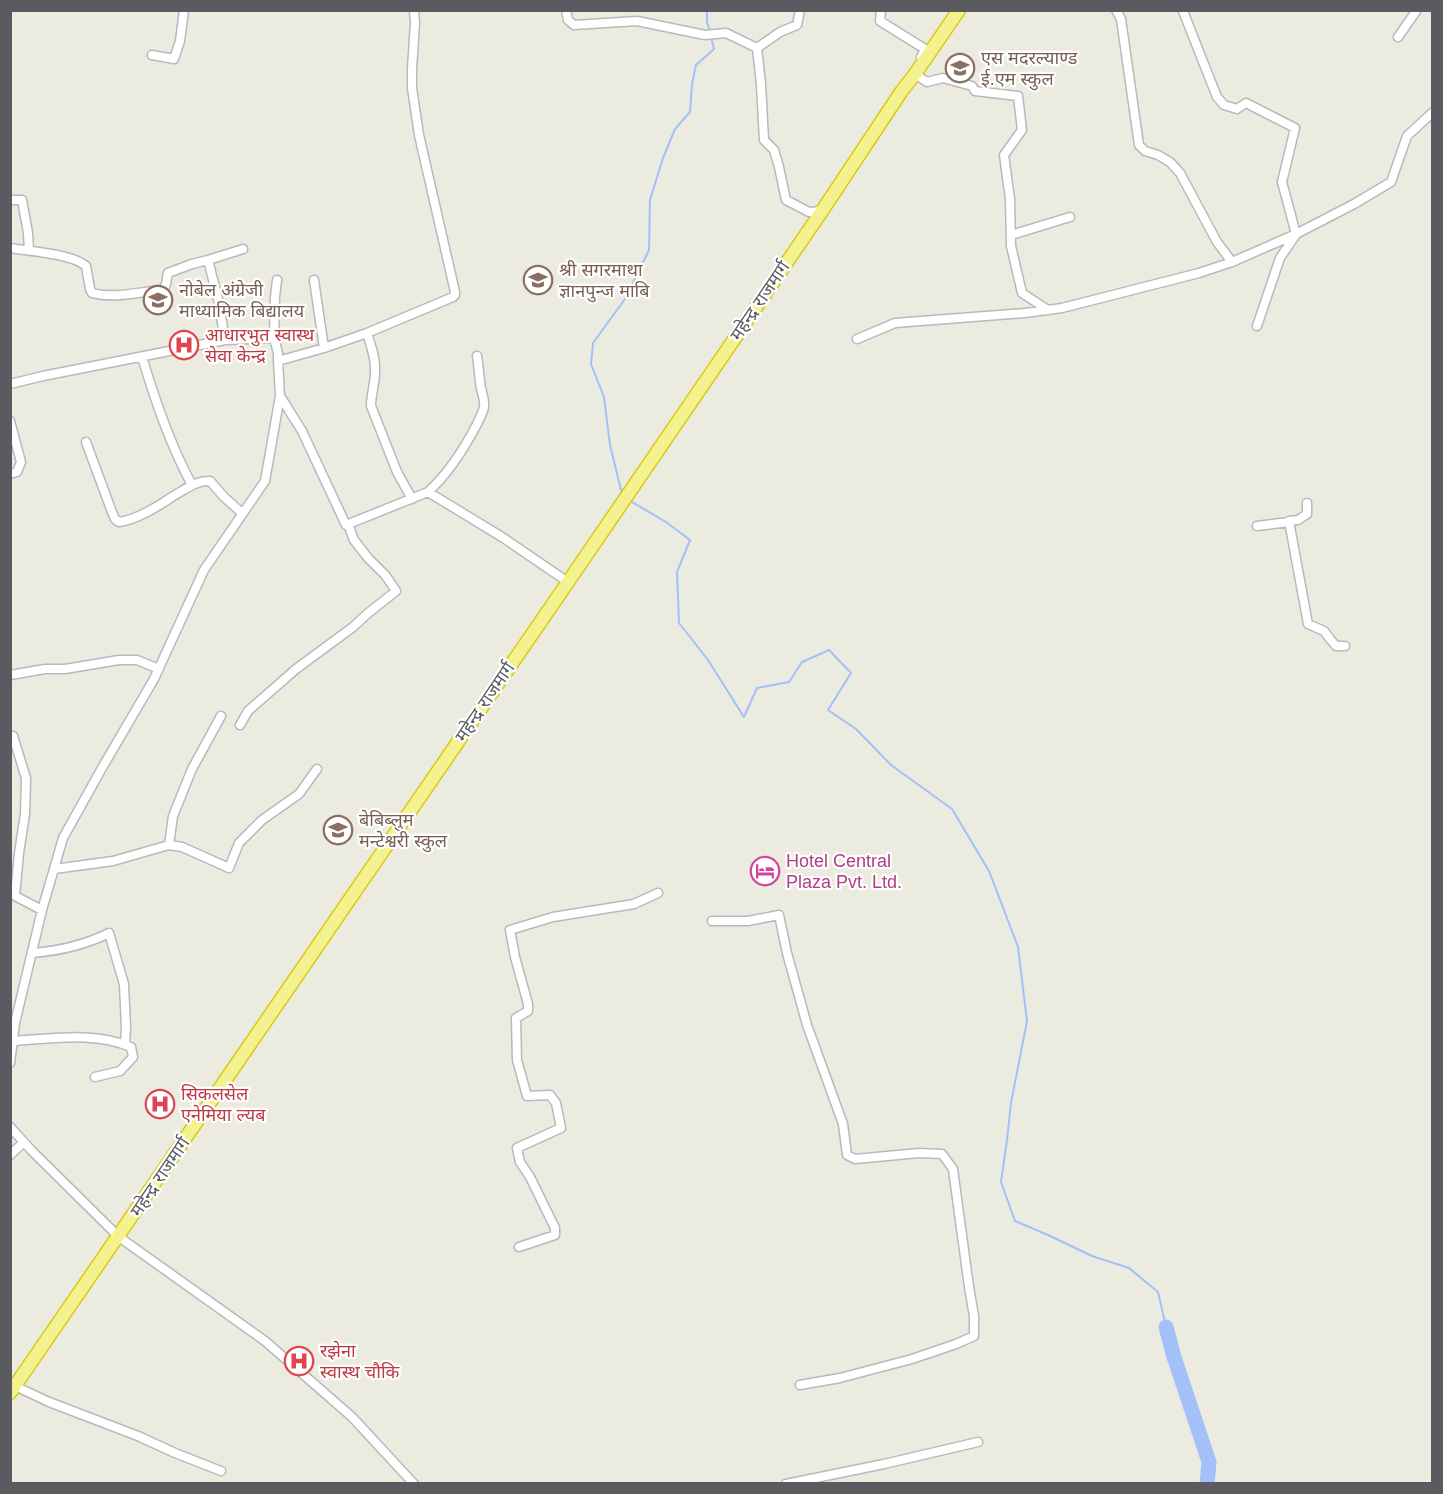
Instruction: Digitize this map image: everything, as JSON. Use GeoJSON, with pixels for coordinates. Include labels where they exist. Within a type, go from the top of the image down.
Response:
{"type":"FeatureCollection","features":[{"type":"Feature","properties":{"kind":"highway","name":"महेन्द्र राजमार्ग"},"geometry":{"type":"LineString","coordinates":[[14,1384],[119,1238],[959,10]]}},
{"type":"Feature","properties":{"kind":"street"},"geometry":{"type":"LineString","coordinates":[[152,54],[174,59],[180,41],[184,10]]}},
{"type":"Feature","properties":{"kind":"street"},"geometry":{"type":"LineString","coordinates":[[278,361],[367,333],[455,295],[419,135],[412,88],[414,10]]}},
{"type":"Feature","properties":{"kind":"street"},"geometry":{"type":"LineString","coordinates":[[566,10],[568,20],[574,25],[637,21],[705,35],[726,33],[757,48]]}},
{"type":"Feature","properties":{"kind":"street"},"geometry":{"type":"LineString","coordinates":[[757,48],[780,32],[797,25],[800,10]]}},
{"type":"Feature","properties":{"kind":"street"},"geometry":{"type":"LineString","coordinates":[[881,10],[880,21],[925,49],[902,92]]}},
{"type":"Feature","properties":{"kind":"street"},"geometry":{"type":"LineString","coordinates":[[1116,10],[1121,19],[1139,145],[1145,151],[1170,162],[1180,173],[1217,242],[1232,262]]}},
{"type":"Feature","properties":{"kind":"street"},"geometry":{"type":"LineString","coordinates":[[1398,37],[1417,10]]}},
{"type":"Feature","properties":{"kind":"street"},"geometry":{"type":"LineString","coordinates":[[1183,11],[1217,98],[1224,105],[1237,109],[1246,103],[1295,128],[1282,182],[1296,234],[1280,258],[1257,326]]}},
{"type":"Feature","properties":{"kind":"street"},"geometry":{"type":"LineString","coordinates":[[757,48],[764,140],[774,150],[786,200],[809,212],[822,211]]}},
{"type":"Feature","properties":{"kind":"street"},"geometry":{"type":"LineString","coordinates":[[915,74],[927,82],[943,78],[972,86],[975,91],[1018,96],[1022,130],[1004,155],[1010,199],[1011,246],[1022,293],[1048,310]]}},
{"type":"Feature","properties":{"kind":"street"},"geometry":{"type":"LineString","coordinates":[[857,339],[896,323],[1062,308],[1199,273],[1232,262],[1296,234],[1391,182],[1407,136],[1432,113]]}},
{"type":"Feature","properties":{"kind":"street"},"geometry":{"type":"LineString","coordinates":[[10,200],[22,200],[29,250]]}},
{"type":"Feature","properties":{"kind":"street"},"geometry":{"type":"LineString","coordinates":[[1011,235],[1070,217]]}},
{"type":"Feature","properties":{"kind":"street"},"geometry":{"type":"LineString","coordinates":[[10,248],[56,255],[82,262],[86,266],[90,289],[93,293],[118,295],[164,289],[168,273],[243,249]]}},
{"type":"Feature","properties":{"kind":"street"},"geometry":{"type":"LineString","coordinates":[[208,260],[225,340]]}},
{"type":"Feature","properties":{"kind":"street"},"geometry":{"type":"LineString","coordinates":[[10,1063],[15,1023],[42,910],[63,838],[154,679],[204,570],[265,481],[280,396],[278,352],[274,338],[277,280]]}},
{"type":"Feature","properties":{"kind":"street"},"geometry":{"type":"LineString","coordinates":[[314,280],[324,348]]}},
{"type":"Feature","properties":{"kind":"street"},"geometry":{"type":"LineString","coordinates":[[367,333],[376,370],[371,396],[372,406],[397,472],[412,499]]}},
{"type":"Feature","properties":{"kind":"street"},"geometry":{"type":"LineString","coordinates":[[10,384],[225,340],[274,338]]}},
{"type":"Feature","properties":{"kind":"street"},"geometry":{"type":"LineString","coordinates":[[280,396],[302,431],[345,525],[428,492],[440,481],[456,460],[482,414],[484,400],[477,356]]}},
{"type":"Feature","properties":{"kind":"street"},"geometry":{"type":"LineString","coordinates":[[142,357],[153,393],[184,471],[192,484]]}},
{"type":"Feature","properties":{"kind":"street"},"geometry":{"type":"LineString","coordinates":[[10,421],[21,462],[17,472],[10,474]]}},
{"type":"Feature","properties":{"kind":"street"},"geometry":{"type":"LineString","coordinates":[[86,442],[112,512],[119,522],[151,509],[192,484],[206,480],[210,481],[242,513]]}},
{"type":"Feature","properties":{"kind":"street"},"geometry":{"type":"LineString","coordinates":[[428,492],[502,537],[568,582]]}},
{"type":"Feature","properties":{"kind":"street"},"geometry":{"type":"LineString","coordinates":[[1257,526],[1298,520],[1307,513],[1307,503]]}},
{"type":"Feature","properties":{"kind":"street"},"geometry":{"type":"LineString","coordinates":[[1289,522],[1308,624],[1324,631],[1336,646],[1346,646]]}},
{"type":"Feature","properties":{"kind":"street"},"geometry":{"type":"LineString","coordinates":[[240,725],[248,711],[396,591],[386,576],[354,540],[348,524]]}},
{"type":"Feature","properties":{"kind":"street"},"geometry":{"type":"LineString","coordinates":[[10,675],[119,660],[137,660],[159,669]]}},
{"type":"Feature","properties":{"kind":"street"},"geometry":{"type":"LineString","coordinates":[[169,844],[173,816],[192,769],[221,716]]}},
{"type":"Feature","properties":{"kind":"street"},"geometry":{"type":"LineString","coordinates":[[10,736],[13,736],[26,778],[25,814],[15,896],[42,910]]}},
{"type":"Feature","properties":{"kind":"street"},"geometry":{"type":"LineString","coordinates":[[54,869],[113,861],[169,844],[182,847],[229,868],[239,843],[262,819],[300,794],[317,769]]}},
{"type":"Feature","properties":{"kind":"street"},"geometry":{"type":"LineString","coordinates":[[519,1247],[555,1235],[555,1228],[530,1177],[520,1162],[517,1148],[561,1128],[556,1103],[550,1095],[527,1096],[517,1060],[516,1018],[528,1011],[528,1004],[510,930],[553,917],[634,903],[658,893]]}},
{"type":"Feature","properties":{"kind":"street"},"geometry":{"type":"LineString","coordinates":[[712,921],[748,921],[779,915],[807,1024],[843,1124],[847,1155],[855,1159],[919,1153],[942,1154],[953,1169],[974,1316],[974,1335],[956,1344],[912,1359],[840,1378],[800,1385]]}},
{"type":"Feature","properties":{"kind":"street"},"geometry":{"type":"LineString","coordinates":[[32,953],[51,952],[92,941],[109,933],[124,984],[125,1044]]}},
{"type":"Feature","properties":{"kind":"street"},"geometry":{"type":"LineString","coordinates":[[13,1041],[86,1037],[131,1047],[133,1056],[120,1071],[95,1077]]}},
{"type":"Feature","properties":{"kind":"street"},"geometry":{"type":"LineString","coordinates":[[10,1127],[119,1238],[265,1341],[352,1417],[414,1484]]}},
{"type":"Feature","properties":{"kind":"street"},"geometry":{"type":"LineString","coordinates":[[10,1155],[24,1142]]}},
{"type":"Feature","properties":{"kind":"street"},"geometry":{"type":"LineString","coordinates":[[14,1384],[49,1402],[221,1471]]}},
{"type":"Feature","properties":{"kind":"street"},"geometry":{"type":"LineString","coordinates":[[786,1484],[978,1442]]}},
{"type":"Feature","properties":{"kind":"waterway"},"geometry":{"type":"LineString","coordinates":[[707,10],[710,31]]}},
{"type":"Feature","properties":{"kind":"waterway"},"geometry":{"type":"LineString","coordinates":[[623,492],[610,445],[604,397],[591,364],[593,343],[625,299],[649,250],[650,200],[675,129],[690,112],[696,65],[714,49],[711,36]]}},
{"type":"Feature","properties":{"kind":"waterway"},"geometry":{"type":"LineString","coordinates":[[630,499],[690,540],[677,572],[679,623],[708,660],[744,717],[757,688],[789,682],[802,662],[829,650],[851,673],[828,710],[856,729],[891,765],[952,809],[989,871],[1018,947],[1027,1021],[1011,1103],[1001,1182],[1015,1221],[1092,1256],[1129,1268],[1158,1292],[1166,1327]]}},
{"type":"Feature","properties":{"kind":"waterway"},"geometry":{"type":"LineString","coordinates":[[1166,1327],[1209,1462],[1207,1484]]}},
{"type":"Feature","properties":{"kind":"place","name":"एस मदरल्याण्ड ई.एम स्कुल"},"geometry":{"type":"Point","coordinates":[960,68]}},
{"type":"Feature","properties":{"kind":"place","name":"श्री सगरमाथा ज्ञानपुन्ज माबि"},"geometry":{"type":"Point","coordinates":[538,280]}},
{"type":"Feature","properties":{"kind":"place","name":"नोबेल अंग्रेजी माध्यामिक बिद्यालय"},"geometry":{"type":"Point","coordinates":[158,300]}},
{"type":"Feature","properties":{"kind":"place","name":"आधारभुत स्वास्थ सेवा केन्द्र"},"geometry":{"type":"Point","coordinates":[184,345]}},
{"type":"Feature","properties":{"kind":"place","name":"बेबिब्लुम मन्टेश्वरी स्कुल"},"geometry":{"type":"Point","coordinates":[338,830]}},
{"type":"Feature","properties":{"kind":"place","name":"Hotel Central Plaza Pvt. Ltd."},"geometry":{"type":"Point","coordinates":[765,871]}},
{"type":"Feature","properties":{"kind":"place","name":"सिकलसेल एनेमिया ल्यब"},"geometry":{"type":"Point","coordinates":[160,1104]}},
{"type":"Feature","properties":{"kind":"place","name":"रझेना स्वास्थ चौकि"},"geometry":{"type":"Point","coordinates":[299,1361]}}]}
